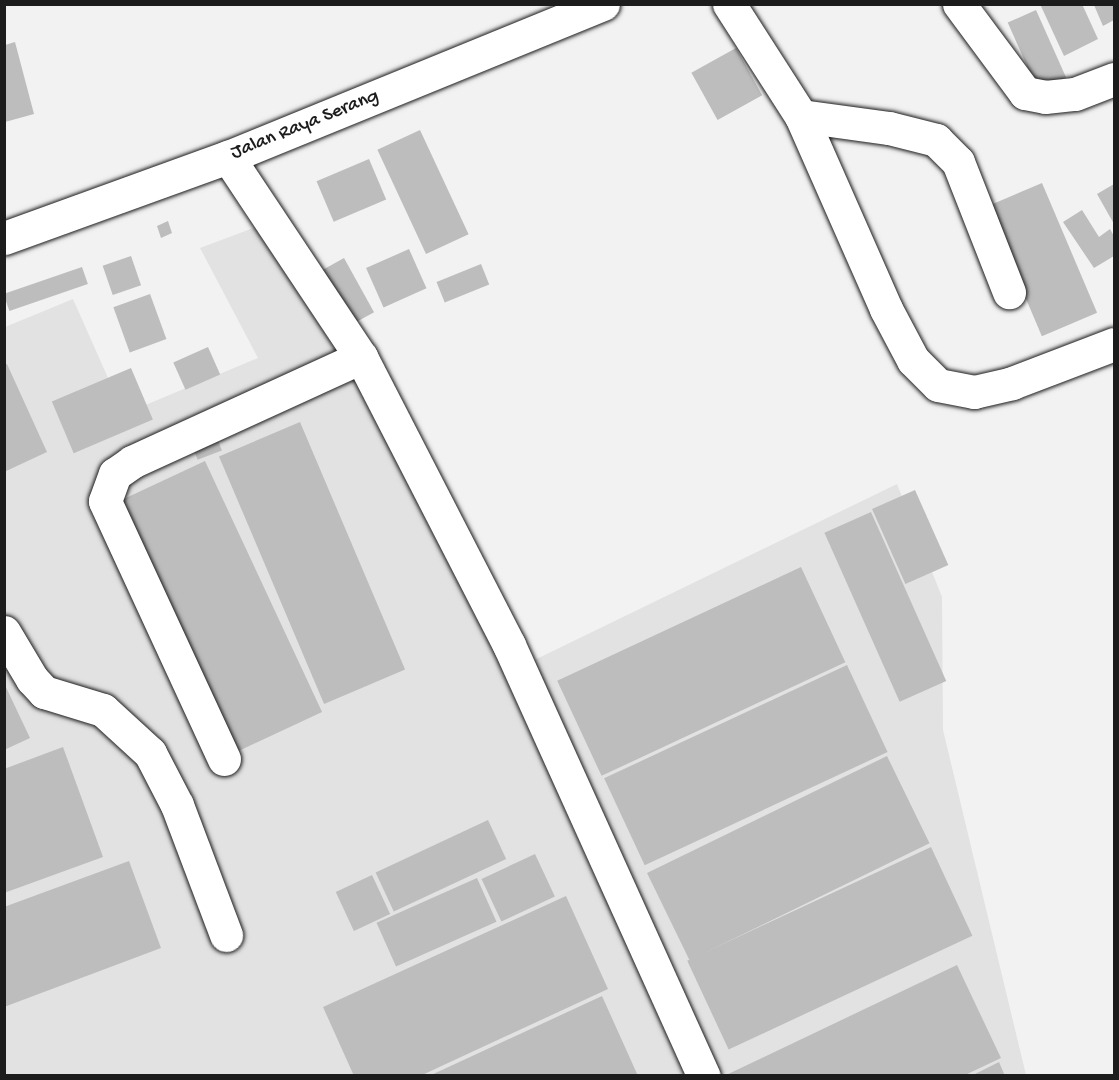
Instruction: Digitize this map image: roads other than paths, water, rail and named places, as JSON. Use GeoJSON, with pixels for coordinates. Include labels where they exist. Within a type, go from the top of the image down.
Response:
{"type":"FeatureCollection","features":[{"type":"Feature","properties":{"kind":"main road","name":"Jalan Raya Serang"},"geometry":{"type":"LineString","coordinates":[[4,238],[228,158],[603,4]]}},
{"type":"Feature","properties":{"kind":"main road"},"geometry":{"type":"LineString","coordinates":[[729,4],[801,116],[886,309],[913,360],[938,385],[974,392],[1012,382],[1114,344]]}},
{"type":"Feature","properties":{"kind":"main road"},"geometry":{"type":"LineString","coordinates":[[959,4],[1025,93],[1045,97],[1075,94],[1114,79]]}},
{"type":"Feature","properties":{"kind":"main road"},"geometry":{"type":"LineString","coordinates":[[801,116],[889,128],[936,140],[958,162],[1009,292]]}},
{"type":"Feature","properties":{"kind":"main road"},"geometry":{"type":"LineString","coordinates":[[228,158],[361,357],[509,645],[704,1076]]}},
{"type":"Feature","properties":{"kind":"main road"},"geometry":{"type":"LineString","coordinates":[[224,759],[105,501],[115,474],[132,462],[361,357]]}},
{"type":"Feature","properties":{"kind":"main road"},"geometry":{"type":"LineString","coordinates":[[4,632],[32,679],[45,693],[103,710],[150,753],[177,805],[226,935]]}}]}
